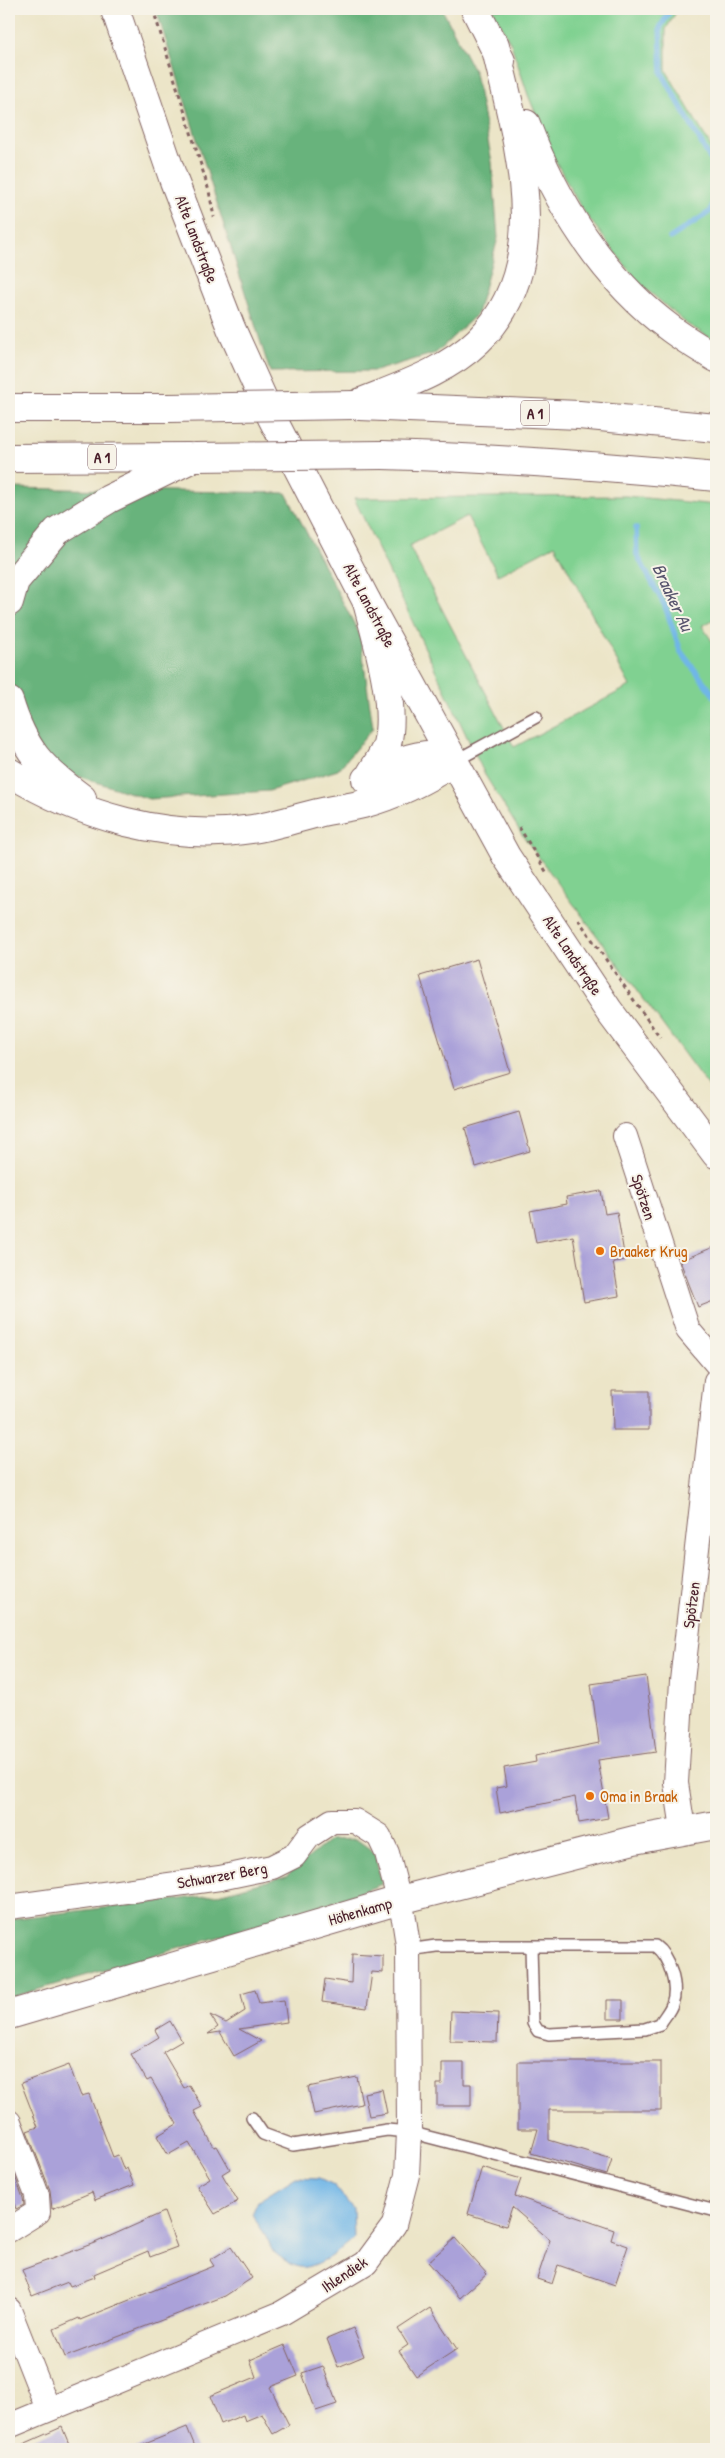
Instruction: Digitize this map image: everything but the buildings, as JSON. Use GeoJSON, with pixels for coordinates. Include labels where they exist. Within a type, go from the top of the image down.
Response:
{"type":"FeatureCollection","features":[{"type":"Feature","properties":{"kind":"main road"},"geometry":{"type":"LineString","coordinates":[[475,9],[495,45],[532,141],[562,201],[598,258],[630,293],[671,329],[716,358]]}},
{"type":"Feature","properties":{"kind":"main road","name":"Alte Landstraße"},"geometry":{"type":"LineString","coordinates":[[116,10],[174,182],[232,328],[269,412],[367,602],[506,856],[604,1003],[716,1154]]}},
{"type":"Feature","properties":{"kind":"main road"},"geometry":{"type":"LineString","coordinates":[[354,405],[413,380],[453,360],[477,342],[497,320],[512,291],[521,260],[525,222],[522,161],[495,45]]}},
{"type":"Feature","properties":{"kind":"main road","name":"A 1"},"geometry":{"type":"LineString","coordinates":[[9,408],[354,405],[579,416],[716,428]]}},
{"type":"Feature","properties":{"kind":"main road","name":"A 1"},"geometry":{"type":"LineString","coordinates":[[9,458],[382,455],[557,462],[716,477]]}},
{"type":"Feature","properties":{"kind":"main road"},"geometry":{"type":"LineString","coordinates":[[9,602],[15,581],[57,531],[109,499],[195,457]]}},
{"type":"Feature","properties":{"kind":"main road"},"geometry":{"type":"LineString","coordinates":[[367,602],[384,673],[389,720],[387,745],[370,775]]}},
{"type":"Feature","properties":{"kind":"main road"},"geometry":{"type":"LineString","coordinates":[[9,701],[18,731],[35,756],[57,780],[108,816]]}},
{"type":"Feature","properties":{"kind":"main road"},"geometry":{"type":"LineString","coordinates":[[318,813],[370,775],[409,758],[422,755],[437,755],[455,761]]}},
{"type":"Feature","properties":{"kind":"main road"},"geometry":{"type":"LineString","coordinates":[[9,772],[72,806],[167,830],[205,833],[250,829],[289,822],[318,813],[362,804],[403,791],[455,761]]}},
{"type":"Feature","properties":{"kind":"main road","name":"Höhenkamp"},"geometry":{"type":"LineString","coordinates":[[9,2015],[400,1900],[564,1857],[683,1830],[716,1825]]}},
{"type":"Feature","properties":{"kind":"street","name":"Spötzen"},"geometry":{"type":"LineString","coordinates":[[625,1136],[688,1330],[716,1363]]}},
{"type":"Feature","properties":{"kind":"street","name":"Spötzen"},"geometry":{"type":"LineString","coordinates":[[683,1830],[676,1783],[682,1681],[716,1381]]}},
{"type":"Feature","properties":{"kind":"street","name":"Schwarzer Berg"},"geometry":{"type":"LineString","coordinates":[[9,1907],[220,1878],[272,1867],[294,1856],[309,1836],[332,1821],[355,1821],[379,1836],[387,1853],[400,1900]]}},
{"type":"Feature","properties":{"kind":"street","name":"Ihlendiek"},"geometry":{"type":"LineString","coordinates":[[9,2426],[282,2313],[366,2263],[394,2225],[407,2175],[409,2132],[408,1950],[400,1900]]}},
{"type":"Feature","properties":{"kind":"street"},"geometry":{"type":"LineString","coordinates":[[9,2122],[37,2195],[38,2212],[9,2230]]}},
{"type":"Feature","properties":{"kind":"street"},"geometry":{"type":"LineString","coordinates":[[9,2310],[48,2409]]}},
{"type":"Feature","properties":{"kind":"lane"},"geometry":{"type":"LineString","coordinates":[[455,761],[536,717]]}},
{"type":"Feature","properties":{"kind":"lane"},"geometry":{"type":"LineString","coordinates":[[408,1950],[436,1946],[531,1946],[655,1946],[664,1952],[672,1973],[673,2003],[660,2024],[645,2029],[549,2034],[538,2031],[533,2023],[531,1946]]}},
{"type":"Feature","properties":{"kind":"lane"},"geometry":{"type":"LineString","coordinates":[[252,2118],[262,2134],[293,2145],[387,2130],[409,2132],[716,2211]]}},
{"type":"Feature","properties":{"kind":"path"},"geometry":{"type":"LineString","coordinates":[[153,9],[209,191],[216,226]]}},
{"type":"Feature","properties":{"kind":"path"},"geometry":{"type":"LineString","coordinates":[[518,826],[548,874]]}},
{"type":"Feature","properties":{"kind":"path"},"geometry":{"type":"LineString","coordinates":[[576,915],[666,1045]]}},
{"type":"Feature","properties":{"kind":"green space"},"geometry":{"type":"Polygon","coordinates":[[[156,9],[442,9],[475,73],[492,162],[498,238],[477,314],[436,353],[375,371],[270,372],[156,9]]]}},
{"type":"Feature","properties":{"kind":"green space"},"geometry":{"type":"Polygon","coordinates":[[[492,9],[678,9],[666,29],[666,70],[716,155],[716,341],[687,324],[638,282],[581,208],[554,158],[528,95],[511,44],[492,9]]]}},
{"type":"Feature","properties":{"kind":"green space"},"geometry":{"type":"Polygon","coordinates":[[[9,488],[286,493],[360,635],[373,728],[338,770],[269,791],[149,799],[9,754],[9,488]]]}},
{"type":"Feature","properties":{"kind":"green space"},"geometry":{"type":"Polygon","coordinates":[[[626,496],[716,505],[716,618],[702,626],[716,647],[716,1097],[521,833],[485,775],[354,498],[626,496]],[[467,516],[409,546],[514,747],[630,686],[555,545],[498,575],[467,516]]]}},
{"type":"Feature","properties":{"kind":"green space"},"geometry":{"type":"Polygon","coordinates":[[[356,1839],[374,1852],[382,1884],[321,1907],[9,1998],[9,1919],[215,1895],[286,1876],[330,1840],[356,1839]]]}},
{"type":"Feature","properties":{"kind":"water"},"geometry":{"type":"Polygon","coordinates":[[[296,2177],[319,2178],[334,2185],[353,2209],[354,2238],[328,2258],[306,2267],[291,2264],[271,2250],[266,2236],[252,2214],[258,2201],[296,2177]]]}},
{"type":"Feature","properties":{"kind":"waterway","name":"Braaker Au"},"geometry":{"type":"LineString","coordinates":[[671,9],[660,28],[662,73],[713,164],[716,183]]}},
{"type":"Feature","properties":{"kind":"waterway","name":"Braaker Au"},"geometry":{"type":"LineString","coordinates":[[670,238],[711,211],[716,191]]}},
{"type":"Feature","properties":{"kind":"waterway","name":"Braaker Au"},"geometry":{"type":"LineString","coordinates":[[636,528],[637,555],[665,606],[681,652],[716,698]]}},
{"type":"Feature","properties":{"kind":"place","name":"Braaker Krug"},"geometry":{"type":"Point","coordinates":[600,1251]}},
{"type":"Feature","properties":{"kind":"place","name":"Oma in Braak"},"geometry":{"type":"Point","coordinates":[590,1796]}}]}
